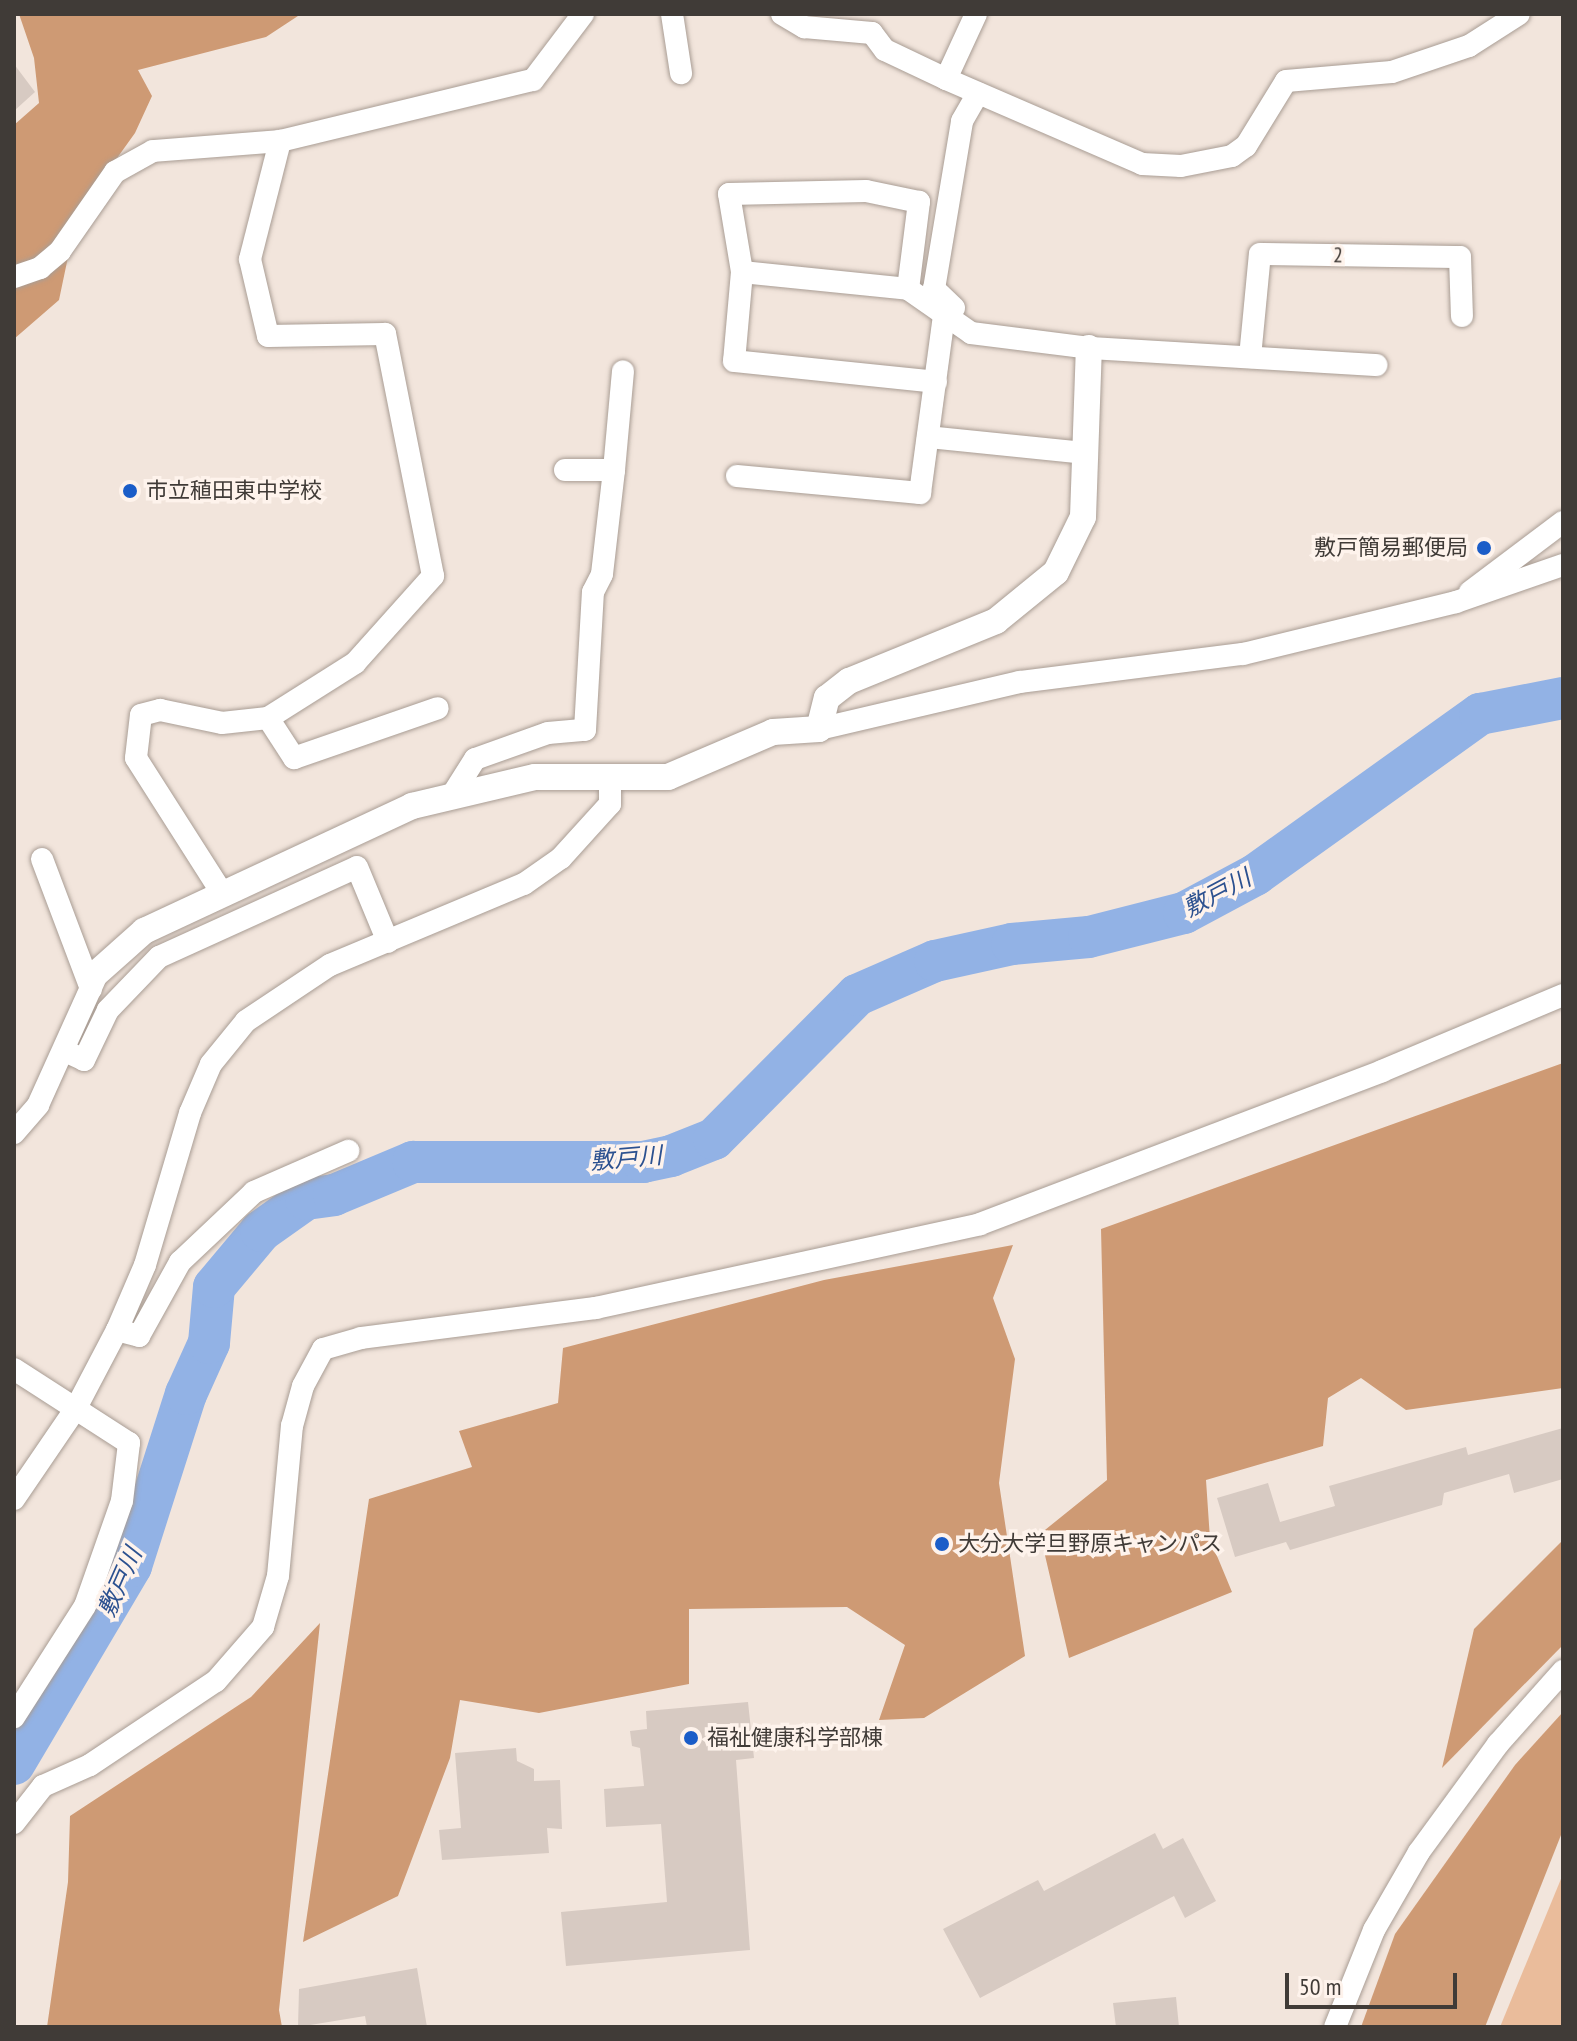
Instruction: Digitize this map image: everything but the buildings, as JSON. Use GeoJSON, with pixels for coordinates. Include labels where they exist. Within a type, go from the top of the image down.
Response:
{"type":"FeatureCollection","features":[{"type":"Feature","properties":{"kind":"street"},"geometry":{"type":"LineString","coordinates":[[14,277],[40,268],[60,251],[115,172],[153,151],[280,141],[533,80],[583,14]]}},
{"type":"Feature","properties":{"kind":"street"},"geometry":{"type":"LineString","coordinates":[[672,14],[681,73]]}},
{"type":"Feature","properties":{"kind":"street"},"geometry":{"type":"LineString","coordinates":[[782,14],[804,27],[872,33],[885,50],[1142,164],[1181,166],[1232,156],[1246,146],[1286,81],[1392,72],[1469,46],[1519,14]]}},
{"type":"Feature","properties":{"kind":"street"},"geometry":{"type":"LineString","coordinates":[[946,79],[976,14]]}},
{"type":"Feature","properties":{"kind":"street"},"geometry":{"type":"LineString","coordinates":[[737,476],[920,493],[936,382],[949,318],[954,308],[934,289],[962,121],[978,93]]}},
{"type":"Feature","properties":{"kind":"street"},"geometry":{"type":"LineString","coordinates":[[222,893],[136,758],[135,734],[141,715],[160,710],[222,723],[268,718],[355,663],[433,576],[385,334],[268,336],[250,259],[280,141]]}},
{"type":"Feature","properties":{"kind":"street"},"geometry":{"type":"LineString","coordinates":[[908,289],[919,202],[866,191],[729,194],[742,272],[734,361],[936,382]]}},
{"type":"Feature","properties":{"kind":"street","name":"2"},"geometry":{"type":"LineString","coordinates":[[1250,357],[1260,254],[1460,257],[1462,316]]}},
{"type":"Feature","properties":{"kind":"street"},"geometry":{"type":"LineString","coordinates":[[742,272],[908,289],[971,333],[1089,348],[1376,365]]}},
{"type":"Feature","properties":{"kind":"street"},"geometry":{"type":"LineString","coordinates":[[819,729],[827,698],[849,681],[996,621],[1056,572],[1083,517],[1089,348]]}},
{"type":"Feature","properties":{"kind":"street"},"geometry":{"type":"LineString","coordinates":[[451,797],[475,759],[548,733],[585,730],[593,592],[602,574],[623,371]]}},
{"type":"Feature","properties":{"kind":"street"},"geometry":{"type":"LineString","coordinates":[[928,437],[1085,453]]}},
{"type":"Feature","properties":{"kind":"street"},"geometry":{"type":"LineString","coordinates":[[565,470],[614,470]]}},
{"type":"Feature","properties":{"kind":"street"},"geometry":{"type":"LineString","coordinates":[[1456,602],[1563,522]]}},
{"type":"Feature","properties":{"kind":"street"},"geometry":{"type":"LineString","coordinates":[[14,1133],[38,1105],[65,1051],[94,980],[144,931],[412,806],[535,777],[668,777],[773,732],[819,729],[1020,682],[1220,659],[1456,602],[1563,565]]}},
{"type":"Feature","properties":{"kind":"street"},"geometry":{"type":"LineString","coordinates":[[268,718],[294,758],[438,708]]}},
{"type":"Feature","properties":{"kind":"street"},"geometry":{"type":"LineString","coordinates":[[14,1499],[76,1408],[117,1330],[211,1064],[246,1021],[279,994],[388,942],[524,884],[561,858],[610,804],[610,779]]}},
{"type":"Feature","properties":{"kind":"street"},"geometry":{"type":"LineString","coordinates":[[42,859],[94,980]]}},
{"type":"Feature","properties":{"kind":"street"},"geometry":{"type":"LineString","coordinates":[[65,1051],[84,1060],[108,1010],[159,957],[357,867],[388,942]]}},
{"type":"Feature","properties":{"kind":"street"},"geometry":{"type":"LineString","coordinates":[[14,1823],[43,1786],[90,1765],[216,1681],[263,1627],[278,1576],[292,1426],[303,1386],[323,1349],[361,1338],[596,1308],[980,1224],[1382,1071],[1563,995]]}},
{"type":"Feature","properties":{"kind":"street"},"geometry":{"type":"LineString","coordinates":[[117,1330],[139,1336],[180,1262],[254,1192],[348,1151]]}},
{"type":"Feature","properties":{"kind":"street"},"geometry":{"type":"LineString","coordinates":[[14,1369],[129,1443],[122,1501],[85,1606],[14,1717]]}},
{"type":"Feature","properties":{"kind":"street"},"geometry":{"type":"LineString","coordinates":[[1335,2027],[1374,1930],[1419,1852],[1490,1753],[1563,1671]]}},
{"type":"Feature","properties":{"kind":"shaded area"},"geometry":{"type":"Polygon","coordinates":[[[19,14],[301,14],[266,37],[138,70],[152,96],[135,133],[77,214],[59,300],[14,339],[14,125],[39,103],[34,58],[19,14]]]}},
{"type":"Feature","properties":{"kind":"shaded area"},"geometry":{"type":"Polygon","coordinates":[[[1563,1063],[1563,1388],[1406,1410],[1361,1378],[1328,1398],[1323,1446],[1206,1480],[1210,1539],[1232,1592],[1069,1658],[1040,1534],[1107,1480],[1101,1229],[1563,1063]]]}},
{"type":"Feature","properties":{"kind":"shaded area"},"geometry":{"type":"Polygon","coordinates":[[[1013,1245],[993,1298],[1015,1359],[999,1483],[1025,1656],[924,1718],[879,1720],[905,1645],[847,1607],[689,1609],[689,1684],[539,1713],[460,1700],[450,1758],[398,1896],[303,1942],[369,1499],[472,1467],[459,1431],[558,1403],[563,1348],[824,1280],[1013,1245]]]}},
{"type":"Feature","properties":{"kind":"shaded area"},"geometry":{"type":"Polygon","coordinates":[[[1563,1540],[1563,1645],[1442,1768],[1474,1629],[1563,1540]]]}},
{"type":"Feature","properties":{"kind":"shaded area"},"geometry":{"type":"Polygon","coordinates":[[[320,1623],[279,2010],[282,2027],[47,2027],[68,1882],[70,1816],[251,1697],[320,1623]]]}},
{"type":"Feature","properties":{"kind":"shaded area"},"geometry":{"type":"Polygon","coordinates":[[[1563,1712],[1563,1830],[1485,2027],[1361,2027],[1395,1934],[1515,1765],[1563,1712]]]}},
{"type":"Feature","properties":{"kind":"shaded area"},"geometry":{"type":"Polygon","coordinates":[[[1563,1874],[1563,2027],[1500,2027],[1563,1874]]]}},
{"type":"Feature","properties":{"kind":"waterway","name":"敷戸川"},"geometry":{"type":"LineString","coordinates":[[14,1764],[131,1566],[186,1394],[209,1343],[214,1287],[261,1231],[306,1199],[334,1195],[413,1162],[643,1162],[671,1156],[714,1139],[857,995],[935,961],[1012,944],[1089,937],[1184,913],[1255,875],[1480,714],[1563,698]]}},
{"type":"Feature","properties":{"kind":"place","name":"市立稙田東中学校"},"geometry":{"type":"Point","coordinates":[130,491]}},
{"type":"Feature","properties":{"kind":"place","name":"敷戸簡易郵便局"},"geometry":{"type":"Point","coordinates":[1484,548]}},
{"type":"Feature","properties":{"kind":"place","name":"大分大学旦野原キャンパス"},"geometry":{"type":"Point","coordinates":[942,1544]}},
{"type":"Feature","properties":{"kind":"place","name":"福祉健康科学部棟"},"geometry":{"type":"Point","coordinates":[691,1738]}}]}
